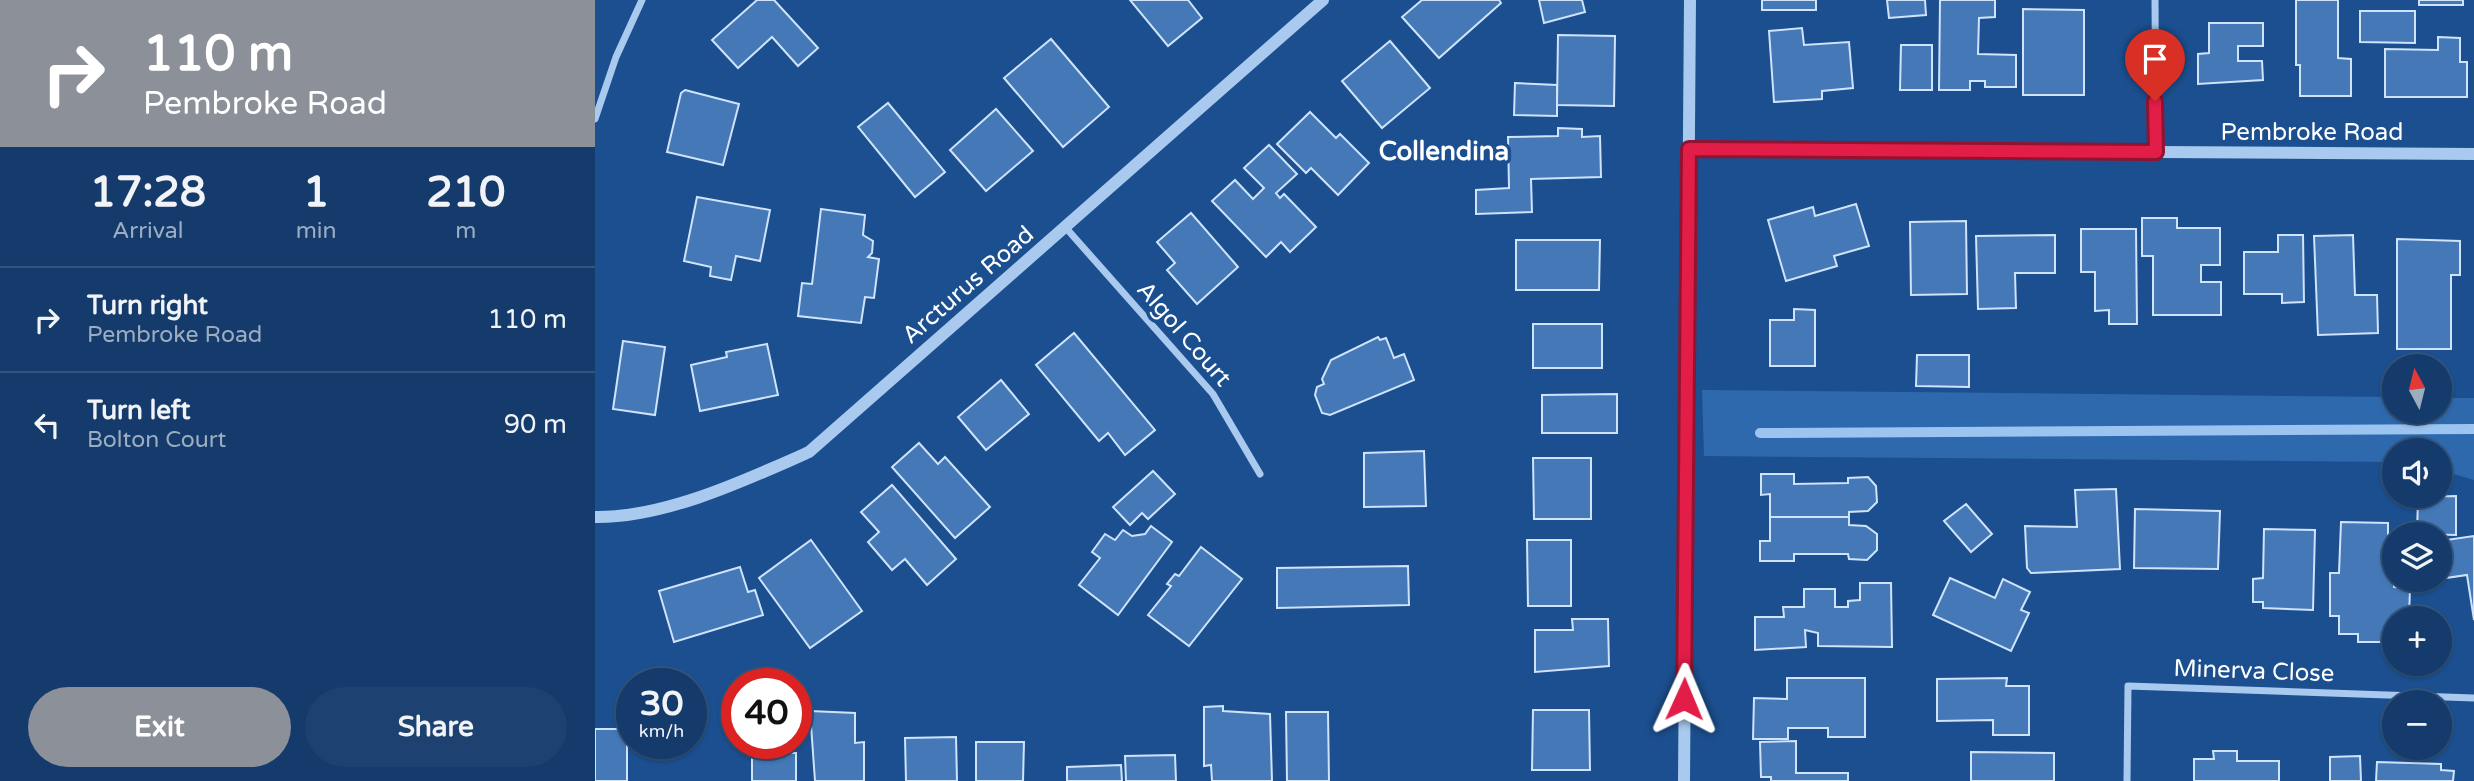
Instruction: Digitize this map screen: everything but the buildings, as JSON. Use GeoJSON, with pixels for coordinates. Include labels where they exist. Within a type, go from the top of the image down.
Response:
{"type":"FeatureCollection","features":[{"type":"Feature","properties":{"kind":"street"},"geometry":{"type":"LineString","coordinates":[[595,119],[616,57],[642,0]]}},
{"type":"Feature","properties":{"kind":"street","name":"Arcturus Road"},"geometry":{"type":"LineString","coordinates":[[595,517],[614,517],[715,493],[809,452],[1323,0]]}},
{"type":"Feature","properties":{"kind":"street"},"geometry":{"type":"LineString","coordinates":[[1684,781],[1690,0]]}},
{"type":"Feature","properties":{"kind":"street"},"geometry":{"type":"LineString","coordinates":[[2155,0],[2156,152]]}},
{"type":"Feature","properties":{"kind":"street","name":"Pembroke Road"},"geometry":{"type":"LineString","coordinates":[[1689,149],[2474,153]]}},
{"type":"Feature","properties":{"kind":"street","name":"Algol Court"},"geometry":{"type":"LineString","coordinates":[[1066,228],[1213,394],[1260,474]]}},
{"type":"Feature","properties":{"kind":"street","name":"Minerva Close"},"geometry":{"type":"LineString","coordinates":[[2127,781],[2128,686],[2474,698]]}},
{"type":"Feature","properties":{"kind":"shaded area"},"geometry":{"type":"Polygon","coordinates":[[[1702,390],[2382,397],[2382,424],[2452,424],[2452,398],[2474,398],[2474,480],[2452,474],[2452,438],[2382,438],[2382,462],[1704,456],[1702,390]]]}},
{"type":"Feature","properties":{"kind":"waterway"},"geometry":{"type":"LineString","coordinates":[[1760,433],[2474,429]]}},
{"type":"Feature","properties":{"kind":"district","name":"Collendina"},"geometry":{"type":"Point","coordinates":[1444,151]}},
{"type":"Feature","properties":{"kind":"route"},"geometry":{"type":"LineString","coordinates":[[1684,699],[1689,149],[2156,152],[2155,101]]}}]}
